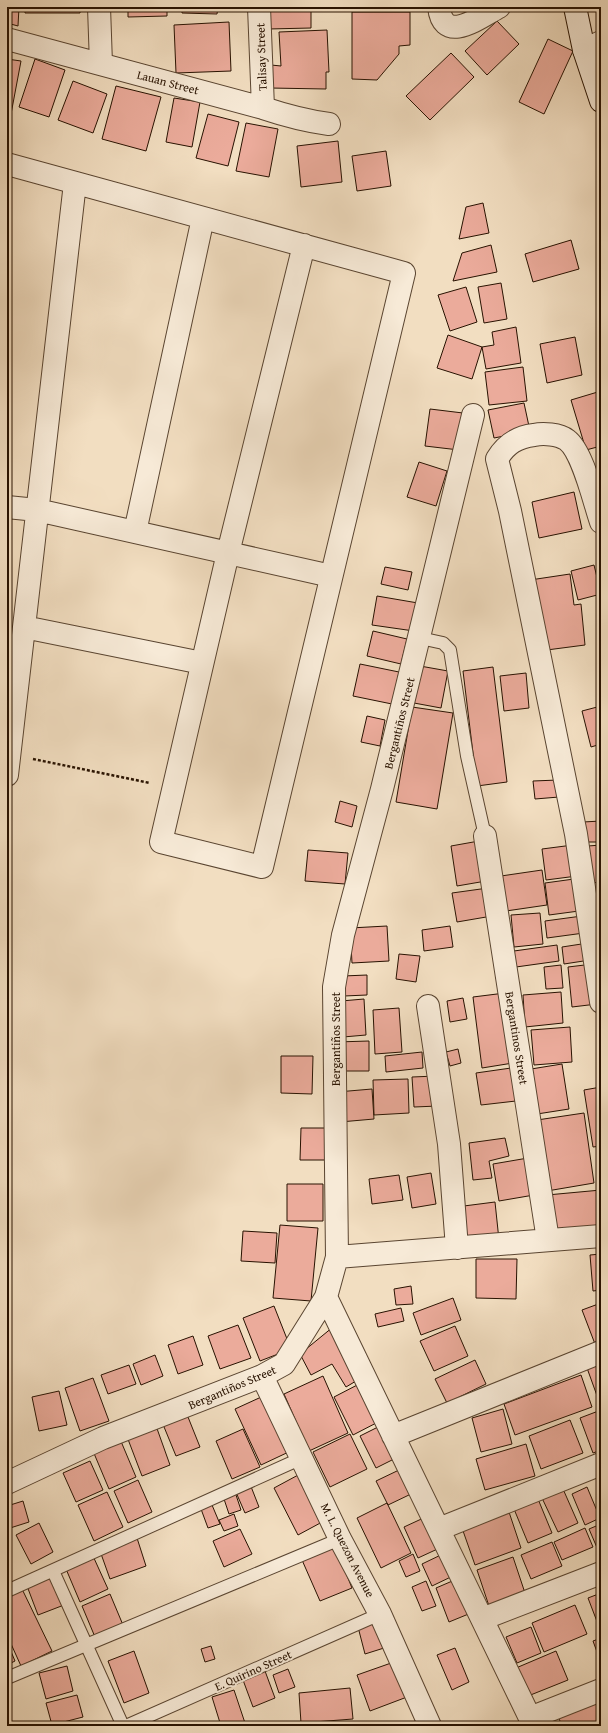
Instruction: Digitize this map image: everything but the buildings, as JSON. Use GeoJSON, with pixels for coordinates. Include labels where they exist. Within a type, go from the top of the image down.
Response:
{"type":"FeatureCollection","features":[{"type":"Feature","properties":{"kind":"street"},"geometry":{"type":"LineString","coordinates":[[99,7],[101,64]]}},
{"type":"Feature","properties":{"kind":"street","name":"Talisay Street"},"geometry":{"type":"LineString","coordinates":[[259,7],[263,108]]}},
{"type":"Feature","properties":{"kind":"street"},"geometry":{"type":"LineString","coordinates":[[439,7],[440,15],[445,24],[454,28],[464,26],[499,7]]}},
{"type":"Feature","properties":{"kind":"street"},"geometry":{"type":"LineString","coordinates":[[575,7],[593,46],[601,101]]}},
{"type":"Feature","properties":{"kind":"street","name":"Lauan Street"},"geometry":{"type":"LineString","coordinates":[[7,39],[312,122],[329,124]]}},
{"type":"Feature","properties":{"kind":"street"},"geometry":{"type":"LineString","coordinates":[[7,164],[304,245],[404,273],[262,868],[161,842],[228,553],[304,245]]}},
{"type":"Feature","properties":{"kind":"street"},"geometry":{"type":"LineString","coordinates":[[8,764],[75,183]]}},
{"type":"Feature","properties":{"kind":"street"},"geometry":{"type":"LineString","coordinates":[[135,532],[202,218]]}},
{"type":"Feature","properties":{"kind":"street","name":"Bergantiños Street"},"geometry":{"type":"LineString","coordinates":[[7,1483],[103,1438],[262,1376],[284,1364],[326,1296],[337,1257],[334,987],[343,935],[420,638],[473,415]]}},
{"type":"Feature","properties":{"kind":"street"},"geometry":{"type":"LineString","coordinates":[[601,522],[576,450],[566,439],[551,435],[537,434],[520,437],[504,448],[497,459],[510,511],[576,834],[601,1002]]}},
{"type":"Feature","properties":{"kind":"street"},"geometry":{"type":"LineString","coordinates":[[7,507],[37,510],[331,576]]}},
{"type":"Feature","properties":{"kind":"street"},"geometry":{"type":"LineString","coordinates":[[24,627],[202,663]]}},
{"type":"Feature","properties":{"kind":"street","name":"Bergantinos Street"},"geometry":{"type":"LineString","coordinates":[[485,836],[548,1240]]}},
{"type":"Feature","properties":{"kind":"street"},"geometry":{"type":"LineString","coordinates":[[428,1006],[449,1144],[457,1248]]}},
{"type":"Feature","properties":{"kind":"street"},"geometry":{"type":"LineString","coordinates":[[337,1257],[601,1236]]}},
{"type":"Feature","properties":{"kind":"street"},"geometry":{"type":"LineString","coordinates":[[326,1296],[530,1718],[601,1690]]}},
{"type":"Feature","properties":{"kind":"street"},"geometry":{"type":"LineString","coordinates":[[393,1436],[601,1352]]}},
{"type":"Feature","properties":{"kind":"street","name":"M. L. Quezon Avenue"},"geometry":{"type":"LineString","coordinates":[[262,1376],[340,1540],[380,1614],[430,1726]]}},
{"type":"Feature","properties":{"kind":"street"},"geometry":{"type":"LineString","coordinates":[[439,1529],[601,1464]]}},
{"type":"Feature","properties":{"kind":"street"},"geometry":{"type":"LineString","coordinates":[[482,1619],[601,1573]]}},
{"type":"Feature","properties":{"kind":"lane"},"geometry":{"type":"LineString","coordinates":[[420,638],[443,643],[450,650],[467,756],[485,836]]}},
{"type":"Feature","properties":{"kind":"lane"},"geometry":{"type":"LineString","coordinates":[[7,1592],[302,1458]]}},
{"type":"Feature","properties":{"kind":"lane"},"geometry":{"type":"LineString","coordinates":[[7,1678],[340,1540]]}},
{"type":"Feature","properties":{"kind":"lane"},"geometry":{"type":"LineString","coordinates":[[54,1571],[86,1645],[124,1726]]}},
{"type":"Feature","properties":{"kind":"lane","name":"E. Quirino Street"},"geometry":{"type":"LineString","coordinates":[[124,1726],[380,1614]]}},
{"type":"Feature","properties":{"kind":"path"},"geometry":{"type":"LineString","coordinates":[[8,764],[173,788]]}}]}
